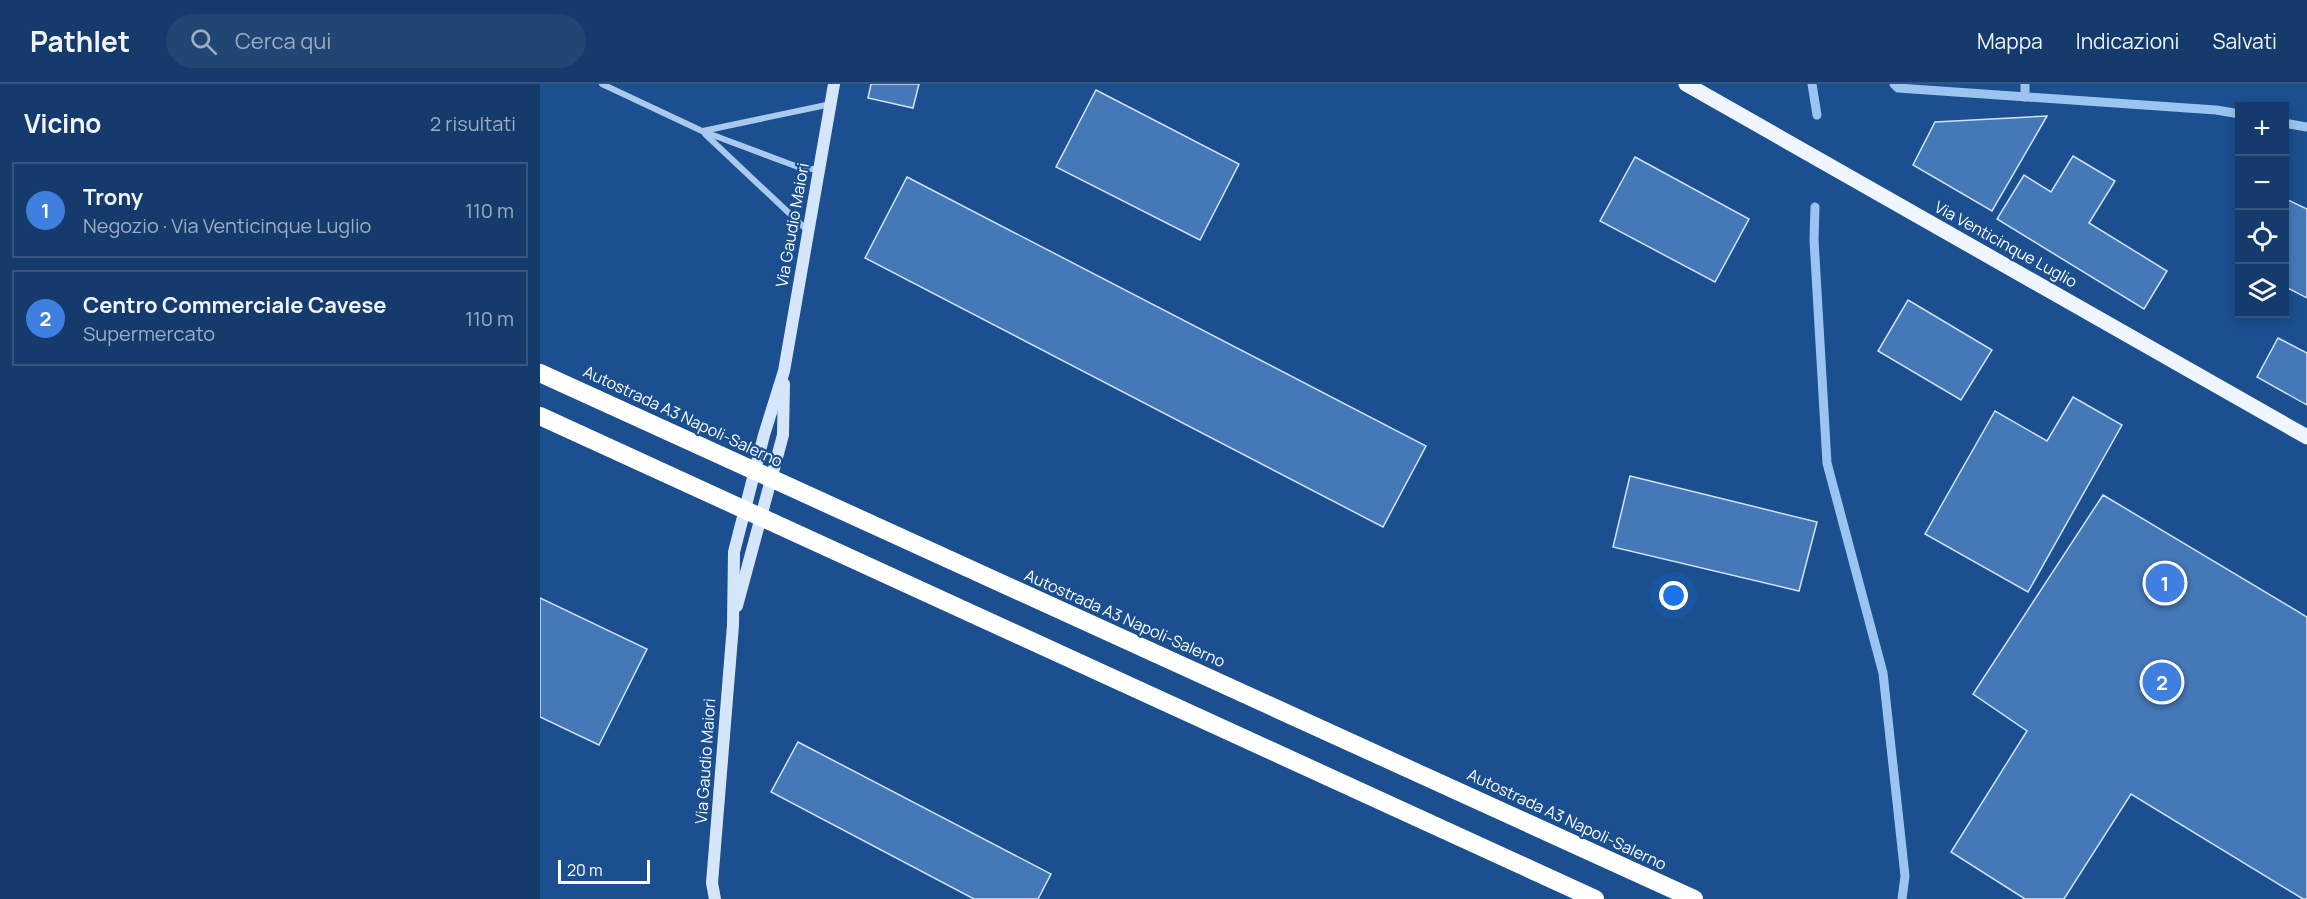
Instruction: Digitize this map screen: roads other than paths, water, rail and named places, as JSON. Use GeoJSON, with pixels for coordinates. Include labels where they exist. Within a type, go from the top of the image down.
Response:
{"type":"FeatureCollection","features":[{"type":"Feature","properties":{"kind":"highway","name":"Autostrada A3 Napoli-Salerno"},"geometry":{"type":"LineString","coordinates":[[540,373],[1694,899]]}},
{"type":"Feature","properties":{"kind":"highway"},"geometry":{"type":"LineString","coordinates":[[540,416],[1595,899]]}},
{"type":"Feature","properties":{"kind":"main road","name":"Via Venticinque Luglio"},"geometry":{"type":"LineString","coordinates":[[1686,84],[2307,437]]}},
{"type":"Feature","properties":{"kind":"street"},"geometry":{"type":"LineString","coordinates":[[602,84],[702,131],[798,167],[819,170]]}},
{"type":"Feature","properties":{"kind":"street","name":"Via Gaudio Maiori"},"geometry":{"type":"LineString","coordinates":[[716,899],[712,883],[732,625],[734,552],[764,435],[784,371],[834,84]]}},
{"type":"Feature","properties":{"kind":"street"},"geometry":{"type":"LineString","coordinates":[[702,131],[831,104]]}},
{"type":"Feature","properties":{"kind":"street"},"geometry":{"type":"LineString","coordinates":[[702,131],[807,230]]}},
{"type":"Feature","properties":{"kind":"street","name":"Via Gaudio Maiori"},"geometry":{"type":"LineString","coordinates":[[732,625],[783,435],[784,371]]}},
{"type":"Feature","properties":{"kind":"waterway"},"geometry":{"type":"LineString","coordinates":[[1812,84],[1817,115]]}},
{"type":"Feature","properties":{"kind":"waterway"},"geometry":{"type":"LineString","coordinates":[[1894,84],[1898,88],[2235,113]]}},
{"type":"Feature","properties":{"kind":"waterway"},"geometry":{"type":"LineString","coordinates":[[2025,84],[2025,97]]}},
{"type":"Feature","properties":{"kind":"waterway"},"geometry":{"type":"LineString","coordinates":[[2289,124],[2307,127]]}},
{"type":"Feature","properties":{"kind":"waterway"},"geometry":{"type":"LineString","coordinates":[[1815,207],[1814,240],[1827,463],[1883,673],[1905,876],[1902,899]]}},
{"type":"Feature","properties":{"kind":"place","name":"Trony"},"geometry":{"type":"Point","coordinates":[2165,583]}},
{"type":"Feature","properties":{"kind":"place","name":"Centro Commerciale Cavese"},"geometry":{"type":"Point","coordinates":[2162,682]}}]}
